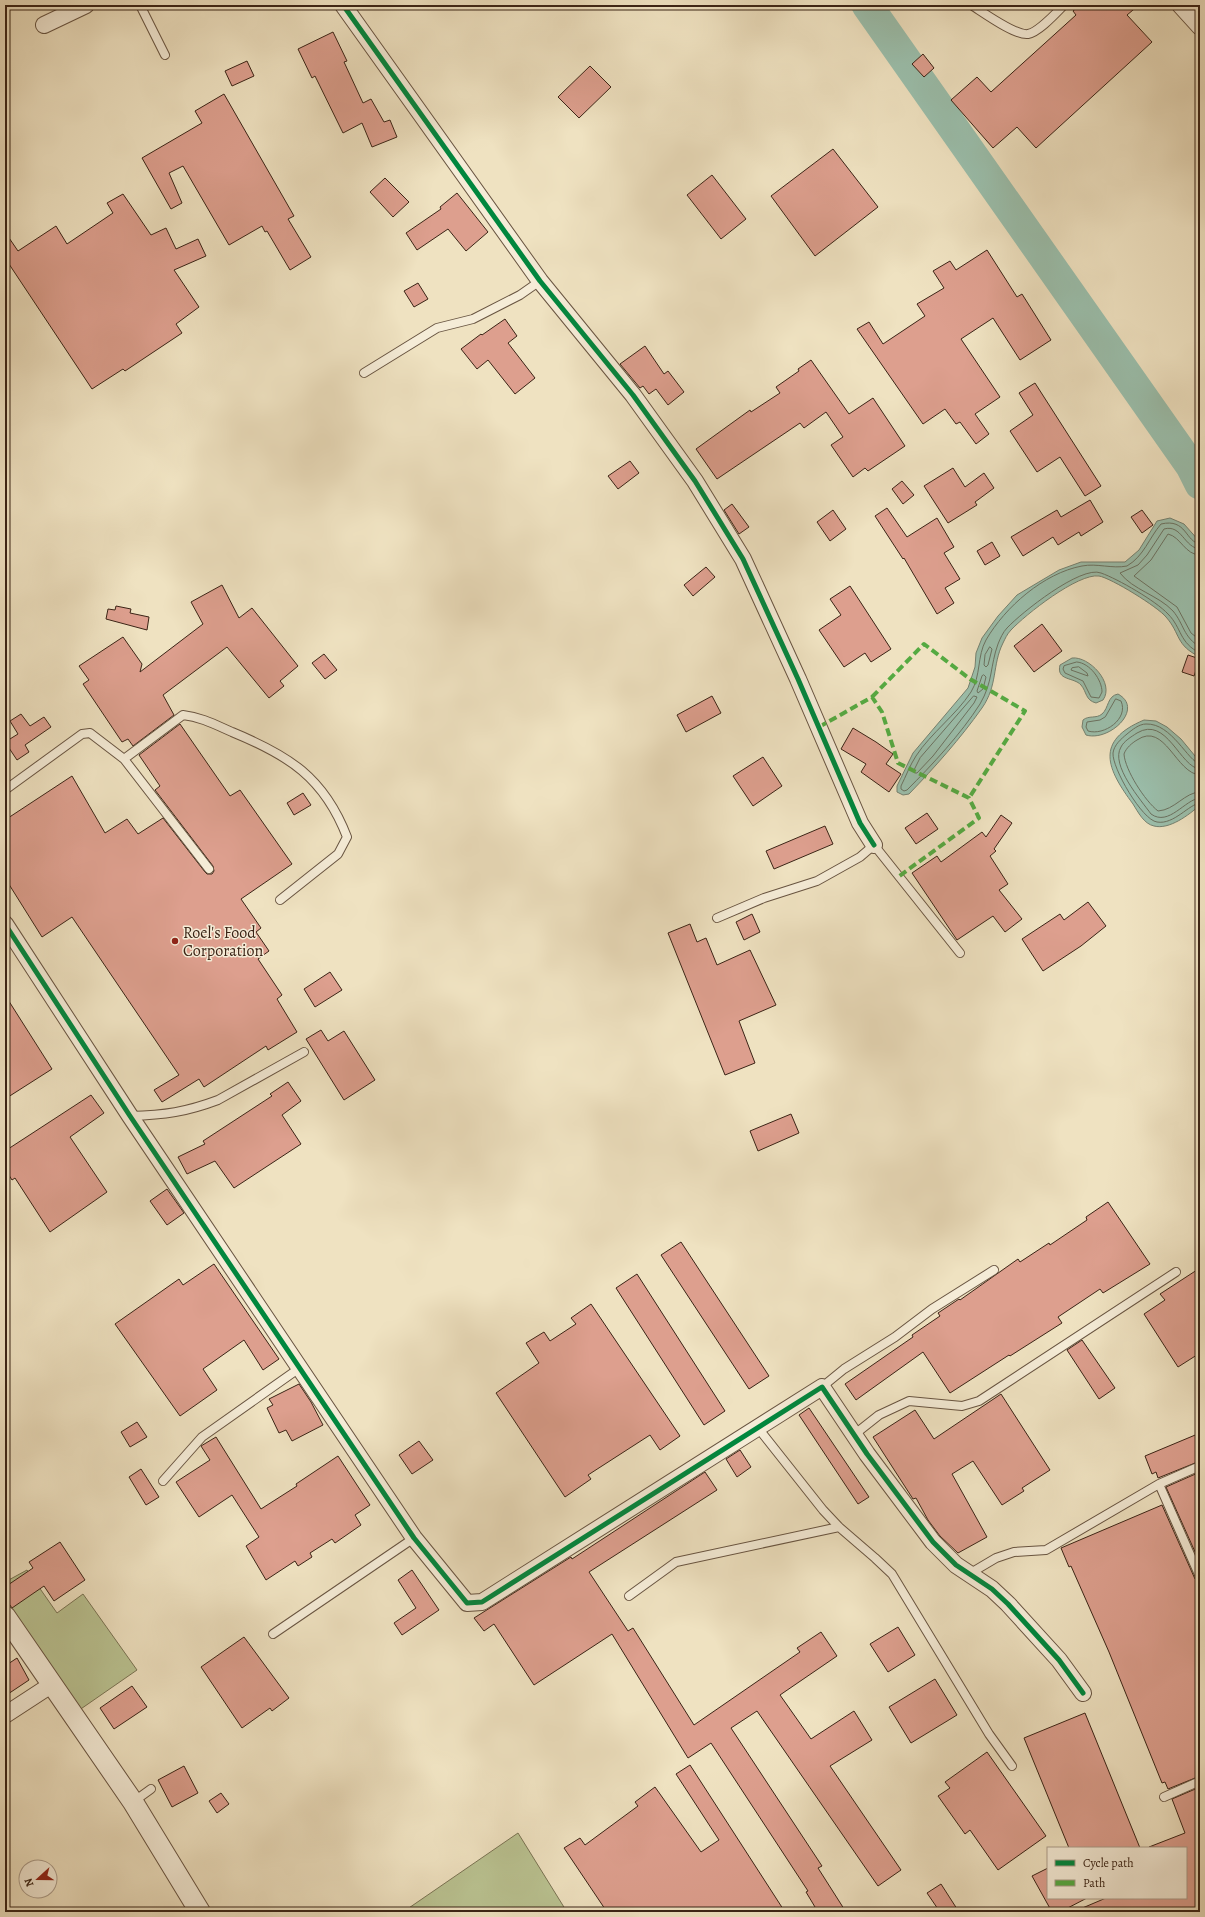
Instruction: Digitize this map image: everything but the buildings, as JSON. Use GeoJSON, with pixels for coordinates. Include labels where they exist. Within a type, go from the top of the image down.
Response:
{"type":"FeatureCollection","features":[{"type":"Feature","properties":{"kind":"street"},"geometry":{"type":"LineString","coordinates":[[44,25],[86,5]]}},
{"type":"Feature","properties":{"kind":"street"},"geometry":{"type":"LineString","coordinates":[[343,5],[540,281],[633,395],[695,482],[743,559],[798,679],[860,824],[874,845]]}},
{"type":"Feature","properties":{"kind":"street"},"geometry":{"type":"LineString","coordinates":[[1180,5],[1200,27]]}},
{"type":"Feature","properties":{"kind":"street"},"geometry":{"type":"LineString","coordinates":[[5,924],[130,1116],[301,1367],[414,1538],[467,1603],[482,1602],[822,1387],[902,1503],[944,1555],[992,1589],[1008,1604],[1059,1660],[1083,1693]]}},
{"type":"Feature","properties":{"kind":"street"},"geometry":{"type":"LineString","coordinates":[[5,1616],[51,1685],[133,1802],[200,1912]]}},
{"type":"Feature","properties":{"kind":"street"},"geometry":{"type":"LineString","coordinates":[[5,1715],[51,1685]]}},
{"type":"Feature","properties":{"kind":"lane"},"geometry":{"type":"LineString","coordinates":[[140,5],[165,55]]}},
{"type":"Feature","properties":{"kind":"lane"},"geometry":{"type":"LineString","coordinates":[[973,6],[1017,32],[1028,34],[1040,27],[1064,5]]}},
{"type":"Feature","properties":{"kind":"lane"},"geometry":{"type":"LineString","coordinates":[[364,373],[437,328],[472,318],[520,295],[540,281]]}},
{"type":"Feature","properties":{"kind":"lane"},"geometry":{"type":"LineString","coordinates":[[124,759],[183,715],[195,716],[241,736],[282,756],[307,774],[323,792],[337,814],[347,837],[338,854],[280,900]]}},
{"type":"Feature","properties":{"kind":"lane"},"geometry":{"type":"LineString","coordinates":[[5,790],[82,734],[90,733],[124,759],[210,869]]}},
{"type":"Feature","properties":{"kind":"lane"},"geometry":{"type":"LineString","coordinates":[[717,918],[764,898],[817,881],[860,857],[874,845],[960,953]]}},
{"type":"Feature","properties":{"kind":"lane"},"geometry":{"type":"LineString","coordinates":[[130,1116],[178,1113],[218,1100],[304,1052]]}},
{"type":"Feature","properties":{"kind":"lane"},"geometry":{"type":"LineString","coordinates":[[822,1387],[844,1369],[895,1337],[932,1309],[994,1270]]}},
{"type":"Feature","properties":{"kind":"lane"},"geometry":{"type":"LineString","coordinates":[[855,1434],[879,1415],[910,1401],[962,1406],[979,1401],[1176,1272]]}},
{"type":"Feature","properties":{"kind":"lane"},"geometry":{"type":"LineString","coordinates":[[163,1481],[202,1437],[301,1367]]}},
{"type":"Feature","properties":{"kind":"lane"},"geometry":{"type":"LineString","coordinates":[[758,1428],[823,1510],[839,1527],[876,1558],[892,1574],[989,1734],[1012,1766]]}},
{"type":"Feature","properties":{"kind":"lane"},"geometry":{"type":"LineString","coordinates":[[969,1574],[996,1558],[1014,1552],[1046,1550],[1159,1484],[1200,1466]]}},
{"type":"Feature","properties":{"kind":"lane"},"geometry":{"type":"LineString","coordinates":[[1159,1484],[1200,1578]]}},
{"type":"Feature","properties":{"kind":"lane"},"geometry":{"type":"LineString","coordinates":[[629,1596],[676,1562],[839,1527]]}},
{"type":"Feature","properties":{"kind":"lane"},"geometry":{"type":"LineString","coordinates":[[273,1634],[414,1538]]}},
{"type":"Feature","properties":{"kind":"lane"},"geometry":{"type":"LineString","coordinates":[[1164,1797],[1200,1781]]}},
{"type":"Feature","properties":{"kind":"lane"},"geometry":{"type":"LineString","coordinates":[[133,1802],[151,1789]]}},
{"type":"Feature","properties":{"kind":"shaded area"},"geometry":{"type":"Polygon","coordinates":[[[27,1570],[57,1613],[83,1594],[137,1670],[75,1713],[5,1606],[5,1582],[27,1570]]]}},
{"type":"Feature","properties":{"kind":"shaded area"},"geometry":{"type":"Polygon","coordinates":[[[518,1833],[567,1912],[403,1912],[518,1833]]]}},
{"type":"Feature","properties":{"kind":"water"},"geometry":{"type":"Polygon","coordinates":[[[1170,518],[1184,524],[1200,542],[1200,657],[1192,653],[1182,644],[1171,623],[1161,612],[1134,594],[1099,576],[1078,581],[1052,596],[1018,623],[1010,632],[1005,638],[997,659],[993,683],[987,700],[982,708],[965,731],[909,794],[903,795],[897,792],[897,786],[913,753],[968,688],[975,667],[976,653],[982,638],[998,616],[1017,595],[1059,570],[1081,562],[1125,562],[1139,550],[1157,521],[1170,518]]]}},
{"type":"Feature","properties":{"kind":"water"},"geometry":{"type":"Polygon","coordinates":[[[1072,658],[1086,661],[1098,672],[1106,686],[1106,693],[1103,700],[1096,703],[1092,702],[1078,682],[1066,678],[1061,674],[1059,670],[1060,665],[1072,658]]]}},
{"type":"Feature","properties":{"kind":"water"},"geometry":{"type":"Polygon","coordinates":[[[1118,694],[1125,700],[1128,708],[1121,723],[1104,734],[1095,736],[1086,735],[1082,727],[1083,720],[1102,714],[1112,697],[1118,694]]]}},
{"type":"Feature","properties":{"kind":"water"},"geometry":{"type":"Polygon","coordinates":[[[1144,720],[1156,721],[1167,727],[1181,739],[1200,762],[1200,805],[1185,817],[1166,826],[1160,827],[1150,825],[1144,820],[1124,791],[1112,768],[1110,757],[1112,747],[1118,737],[1128,728],[1144,720]]]}},
{"type":"Feature","properties":{"kind":"waterway"},"geometry":{"type":"LineString","coordinates":[[867,5],[1191,466],[1200,484]]}},
{"type":"Feature","properties":{"kind":"marked path"},"geometry":{"type":"LineString","coordinates":[[872,697],[924,644],[970,679],[1025,711],[969,798]]}},
{"type":"Feature","properties":{"kind":"marked path"},"geometry":{"type":"LineString","coordinates":[[819,727],[872,697],[882,712],[898,763],[969,798],[979,818],[898,877]]}},
{"type":"Feature","properties":{"kind":"cycle path"},"geometry":{"type":"LineString","coordinates":[[343,5],[540,281],[633,395],[695,481],[743,559],[798,679],[860,823],[874,845]]}},
{"type":"Feature","properties":{"kind":"cycle path"},"geometry":{"type":"LineString","coordinates":[[5,924],[130,1116],[414,1538],[467,1603],[482,1602],[822,1387],[867,1454],[933,1542],[956,1565],[992,1589],[1008,1604],[1059,1660],[1083,1693]]}},
{"type":"Feature","properties":{"kind":"place","name":"Roel's Food Corporation"},"geometry":{"type":"Point","coordinates":[175,941]}}]}
